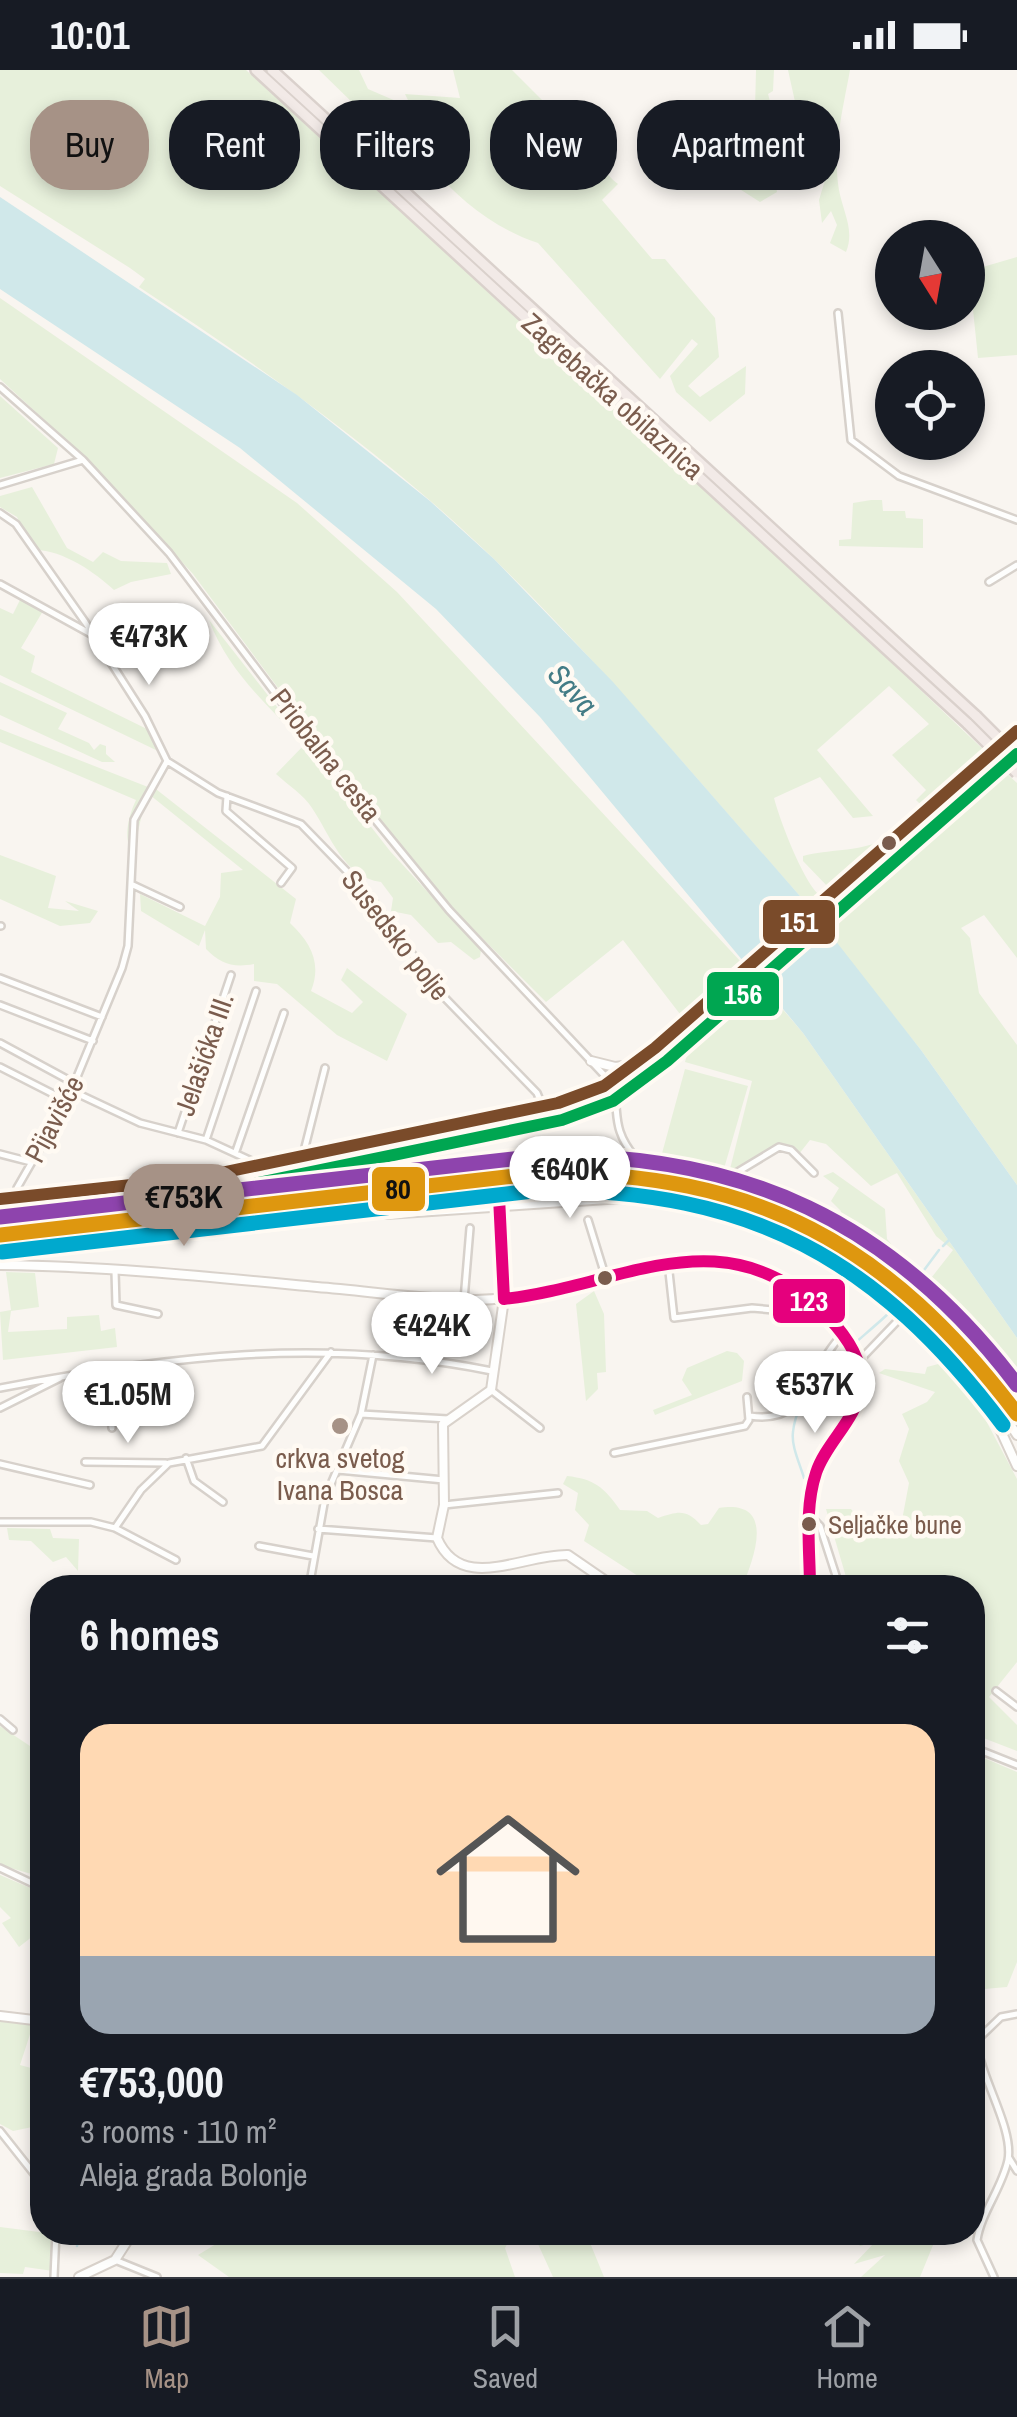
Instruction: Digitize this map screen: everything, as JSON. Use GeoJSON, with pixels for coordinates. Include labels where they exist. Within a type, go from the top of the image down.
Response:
{"type":"FeatureCollection","features":[{"type":"Feature","properties":{"kind":"highway","name":"Zagrebačka obilaznica"},"geometry":{"type":"LineString","coordinates":[[256,70],[972,720]]}},
{"type":"Feature","properties":{"kind":"highway","name":"Zagrebačka obilaznica"},"geometry":{"type":"LineString","coordinates":[[272,70],[972,720]]}},
{"type":"Feature","properties":{"kind":"highway"},"geometry":{"type":"LineString","coordinates":[[972,720],[1017,757]]}},
{"type":"Feature","properties":{"kind":"highway"},"geometry":{"type":"LineString","coordinates":[[972,720],[1017,773]]}},
{"type":"Feature","properties":{"kind":"main road"},"geometry":{"type":"LineString","coordinates":[[0,1198],[135,1187],[542,1106],[611,1084],[1017,730]]}},
{"type":"Feature","properties":{"kind":"main road"},"geometry":{"type":"LineString","coordinates":[[592,1060],[614,1067],[636,1064]]}},
{"type":"Feature","properties":{"kind":"main road"},"geometry":{"type":"LineString","coordinates":[[0,1252],[364,1213],[636,1196],[726,1213],[802,1241],[866,1277],[908,1310],[983,1381],[1017,1434]]}},
{"type":"Feature","properties":{"kind":"main road"},"geometry":{"type":"LineString","coordinates":[[0,1265],[464,1300],[504,1299],[647,1264],[717,1263],[776,1280],[816,1305],[847,1340],[859,1362],[859,1397],[818,1468],[810,1575]]}},
{"type":"Feature","properties":{"kind":"main road"},"geometry":{"type":"LineString","coordinates":[[504,1299],[491,1390],[448,1418],[442,1430],[444,1505],[437,1538],[450,1560],[471,1569],[568,1555],[597,1575]]}},
{"type":"Feature","properties":{"kind":"main road"},"geometry":{"type":"LineString","coordinates":[[950,1349],[994,1416],[1017,1466]]}},
{"type":"Feature","properties":{"kind":"main road"},"geometry":{"type":"LineString","coordinates":[[0,2016],[30,2020]]}},
{"type":"Feature","properties":{"kind":"main road"},"geometry":{"type":"LineString","coordinates":[[79,2277],[116,2260],[125,2245]]}},
{"type":"Feature","properties":{"kind":"street"},"geometry":{"type":"LineString","coordinates":[[838,313],[851,440],[899,476],[1017,520]]}},
{"type":"Feature","properties":{"kind":"street","name":"Priobalna cesta"},"geometry":{"type":"LineString","coordinates":[[0,387],[83,460],[170,553],[322,755],[449,910],[611,1084]]}},
{"type":"Feature","properties":{"kind":"street"},"geometry":{"type":"LineString","coordinates":[[0,485],[83,460]]}},
{"type":"Feature","properties":{"kind":"street"},"geometry":{"type":"LineString","coordinates":[[0,512],[16,524],[94,636],[146,716],[167,760]]}},
{"type":"Feature","properties":{"kind":"street"},"geometry":{"type":"LineString","coordinates":[[989,582],[1017,565]]}},
{"type":"Feature","properties":{"kind":"street"},"geometry":{"type":"LineString","coordinates":[[0,584],[94,636]]}},
{"type":"Feature","properties":{"kind":"street","name":"Susedsko polje"},"geometry":{"type":"LineString","coordinates":[[167,760],[227,796],[290,818],[312,836],[365,890],[444,997],[537,1093],[542,1106]]}},
{"type":"Feature","properties":{"kind":"street","name":"Pijavišće"},"geometry":{"type":"LineString","coordinates":[[17,1197],[32,1162],[67,1102],[128,946],[134,820],[167,760]]}},
{"type":"Feature","properties":{"kind":"street","name":"Susedsko polje"},"geometry":{"type":"LineString","coordinates":[[227,796],[226,811],[292,868],[282,883]]}},
{"type":"Feature","properties":{"kind":"street"},"geometry":{"type":"LineString","coordinates":[[132,884],[180,907]]}},
{"type":"Feature","properties":{"kind":"street","name":"Jelašićka III."},"geometry":{"type":"LineString","coordinates":[[178,1133],[231,975]]}},
{"type":"Feature","properties":{"kind":"street"},"geometry":{"type":"LineString","coordinates":[[0,978],[102,1018]]}},
{"type":"Feature","properties":{"kind":"street"},"geometry":{"type":"LineString","coordinates":[[206,1140],[256,992]]}},
{"type":"Feature","properties":{"kind":"street","name":"Pijavišće"},"geometry":{"type":"LineString","coordinates":[[0,1004],[93,1042]]}},
{"type":"Feature","properties":{"kind":"street"},"geometry":{"type":"LineString","coordinates":[[236,1152],[284,1014]]}},
{"type":"Feature","properties":{"kind":"street"},"geometry":{"type":"LineString","coordinates":[[0,1043],[140,1123],[206,1140],[258,1164]]}},
{"type":"Feature","properties":{"kind":"street"},"geometry":{"type":"LineString","coordinates":[[0,1067],[67,1102]]}},
{"type":"Feature","properties":{"kind":"street"},"geometry":{"type":"LineString","coordinates":[[302,1155],[325,1068]]}},
{"type":"Feature","properties":{"kind":"street"},"geometry":{"type":"LineString","coordinates":[[611,1084],[616,1129],[635,1157],[726,1179],[779,1147],[790,1150],[814,1173]]}},
{"type":"Feature","properties":{"kind":"street"},"geometry":{"type":"LineString","coordinates":[[0,1154],[32,1162]]}},
{"type":"Feature","properties":{"kind":"street"},"geometry":{"type":"LineString","coordinates":[[499,1202],[504,1299]]}},
{"type":"Feature","properties":{"kind":"street"},"geometry":{"type":"LineString","coordinates":[[588,1220],[605,1276]]}},
{"type":"Feature","properties":{"kind":"street"},"geometry":{"type":"LineString","coordinates":[[464,1300],[470,1228]]}},
{"type":"Feature","properties":{"kind":"street"},"geometry":{"type":"LineString","coordinates":[[116,1271],[116,1304],[158,1314]]}},
{"type":"Feature","properties":{"kind":"street"},"geometry":{"type":"LineString","coordinates":[[669,1272],[674,1318],[752,1308],[807,1313],[816,1305]]}},
{"type":"Feature","properties":{"kind":"street"},"geometry":{"type":"LineString","coordinates":[[859,1362],[908,1310]]}},
{"type":"Feature","properties":{"kind":"street"},"geometry":{"type":"LineString","coordinates":[[749,1416],[777,1418],[794,1408],[847,1340]]}},
{"type":"Feature","properties":{"kind":"street"},"geometry":{"type":"LineString","coordinates":[[0,1388],[108,1368],[266,1351],[331,1351],[496,1372]]}},
{"type":"Feature","properties":{"kind":"street"},"geometry":{"type":"LineString","coordinates":[[86,1462],[169,1463],[262,1446],[331,1351]]}},
{"type":"Feature","properties":{"kind":"street"},"geometry":{"type":"LineString","coordinates":[[312,1575],[318,1529],[361,1414],[373,1355]]}},
{"type":"Feature","properties":{"kind":"street"},"geometry":{"type":"LineString","coordinates":[[108,1368],[112,1428]]}},
{"type":"Feature","properties":{"kind":"street"},"geometry":{"type":"LineString","coordinates":[[0,1408],[60,1378]]}},
{"type":"Feature","properties":{"kind":"street"},"geometry":{"type":"LineString","coordinates":[[491,1390],[540,1428]]}},
{"type":"Feature","properties":{"kind":"street"},"geometry":{"type":"LineString","coordinates":[[614,1454],[745,1426],[749,1416],[746,1398]]}},
{"type":"Feature","properties":{"kind":"street"},"geometry":{"type":"LineString","coordinates":[[361,1414],[448,1418]]}},
{"type":"Feature","properties":{"kind":"street"},"geometry":{"type":"LineString","coordinates":[[186,1458],[194,1481],[223,1502]]}},
{"type":"Feature","properties":{"kind":"street"},"geometry":{"type":"LineString","coordinates":[[116,1528],[141,1490],[169,1463]]}},
{"type":"Feature","properties":{"kind":"street"},"geometry":{"type":"LineString","coordinates":[[0,1464],[90,1486]]}},
{"type":"Feature","properties":{"kind":"street"},"geometry":{"type":"LineString","coordinates":[[338,1470],[444,1480]]}},
{"type":"Feature","properties":{"kind":"street"},"geometry":{"type":"LineString","coordinates":[[444,1505],[558,1494]]}},
{"type":"Feature","properties":{"kind":"street"},"geometry":{"type":"LineString","coordinates":[[812,1518],[820,1526],[836,1575]]}},
{"type":"Feature","properties":{"kind":"street"},"geometry":{"type":"LineString","coordinates":[[0,1522],[28,1525],[80,1521],[116,1528],[176,1560]]}},
{"type":"Feature","properties":{"kind":"street"},"geometry":{"type":"LineString","coordinates":[[318,1529],[437,1538]]}},
{"type":"Feature","properties":{"kind":"street"},"geometry":{"type":"LineString","coordinates":[[260,1546],[313,1556]]}},
{"type":"Feature","properties":{"kind":"street"},"geometry":{"type":"LineString","coordinates":[[996,1691],[1017,1707]]}},
{"type":"Feature","properties":{"kind":"street"},"geometry":{"type":"LineString","coordinates":[[0,1719],[13,1730]]}},
{"type":"Feature","properties":{"kind":"street"},"geometry":{"type":"LineString","coordinates":[[985,1753],[1017,1765]]}},
{"type":"Feature","properties":{"kind":"street"},"geometry":{"type":"LineString","coordinates":[[0,1868],[30,1882]]}},
{"type":"Feature","properties":{"kind":"street"},"geometry":{"type":"LineString","coordinates":[[985,2032],[1001,2017],[1017,2014]]}},
{"type":"Feature","properties":{"kind":"street"},"geometry":{"type":"LineString","coordinates":[[985,2080],[1009,2158],[1017,2171]]}},
{"type":"Feature","properties":{"kind":"street"},"geometry":{"type":"LineString","coordinates":[[0,2130],[30,2169]]}},
{"type":"Feature","properties":{"kind":"street"},"geometry":{"type":"LineString","coordinates":[[985,2220],[1009,2158]]}},
{"type":"Feature","properties":{"kind":"street"},"geometry":{"type":"LineString","coordinates":[[54,2277],[55,2245]]}},
{"type":"Feature","properties":{"kind":"street"},"geometry":{"type":"LineString","coordinates":[[979,2245],[994,2277]]}},
{"type":"Feature","properties":{"kind":"street"},"geometry":{"type":"LineString","coordinates":[[116,2260],[158,2277]]}},
{"type":"Feature","properties":{"kind":"green space"},"geometry":{"type":"Polygon","coordinates":[[[0,70],[246,70],[279,100],[169,100],[169,190],[300,190],[300,119],[320,138],[320,190],[377,190],[785,562],[987,753],[924,808],[916,800],[926,790],[892,755],[929,724],[889,686],[817,750],[873,816],[853,818],[820,777],[774,798],[799,863],[818,894],[806,903],[576,643],[454,522],[324,415],[139,287],[145,279],[0,186],[0,70]]]}},
{"type":"Feature","properties":{"kind":"green space"},"geometry":{"type":"Polygon","coordinates":[[[319,70],[359,70],[368,89],[393,100],[350,100],[319,70]]]}},
{"type":"Feature","properties":{"kind":"green space"},"geometry":{"type":"Polygon","coordinates":[[[453,70],[512,70],[542,100],[490,100],[490,190],[612,190],[602,200],[652,259],[665,259],[715,318],[719,357],[688,386],[700,397],[746,366],[745,394],[710,422],[676,392],[670,376],[698,344],[692,339],[660,379],[538,243],[478,212],[453,190],[470,190],[470,100],[408,100],[405,94],[460,98],[453,70]]]}},
{"type":"Feature","properties":{"kind":"green space"},"geometry":{"type":"Polygon","coordinates":[[[756,70],[774,70],[770,100],[755,100],[756,70]]]}},
{"type":"Feature","properties":{"kind":"green space"},"geometry":{"type":"Polygon","coordinates":[[[788,70],[850,70],[840,125],[840,100],[795,100],[788,70]]]}},
{"type":"Feature","properties":{"kind":"green space"},"geometry":{"type":"Polygon","coordinates":[[[741,190],[777,190],[760,202],[741,190]]]}},
{"type":"Feature","properties":{"kind":"green space"},"geometry":{"type":"Polygon","coordinates":[[[822,190],[839,190],[849,229],[846,252],[830,243],[837,225],[831,211],[822,223],[819,200],[822,190]]]}},
{"type":"Feature","properties":{"kind":"green space"},"geometry":{"type":"Polygon","coordinates":[[[1017,257],[1017,355],[985,357],[985,350],[977,350],[975,330],[985,330],[985,266],[1017,257]]]}},
{"type":"Feature","properties":{"kind":"green space"},"geometry":{"type":"Polygon","coordinates":[[[0,298],[297,503],[397,592],[742,963],[683,1018],[623,940],[546,1002],[453,909],[326,752],[193,574],[91,463],[0,379],[0,298]]]}},
{"type":"Feature","properties":{"kind":"green space"},"geometry":{"type":"Polygon","coordinates":[[[0,396],[58,448],[54,464],[0,478],[0,396]]]}},
{"type":"Feature","properties":{"kind":"green space"},"geometry":{"type":"Polygon","coordinates":[[[32,487],[67,548],[93,562],[103,552],[121,561],[167,563],[171,574],[131,582],[114,590],[65,557],[32,550],[17,517],[0,507],[0,496],[32,487]]]}},
{"type":"Feature","properties":{"kind":"green space"},"geometry":{"type":"Polygon","coordinates":[[[882,500],[883,511],[905,511],[906,518],[923,519],[923,548],[839,546],[839,540],[851,539],[853,503],[882,500]]]}},
{"type":"Feature","properties":{"kind":"green space"},"geometry":{"type":"Polygon","coordinates":[[[21,598],[43,611],[21,648],[35,656],[31,672],[149,730],[160,752],[0,675],[0,608],[13,614],[21,598]]]}},
{"type":"Feature","properties":{"kind":"green space"},"geometry":{"type":"Polygon","coordinates":[[[209,620],[390,851],[481,950],[480,957],[474,960],[451,942],[438,943],[411,915],[391,911],[393,898],[381,882],[368,879],[347,864],[309,803],[276,774],[305,744],[238,672],[209,620]]]}},
{"type":"Feature","properties":{"kind":"green space"},"geometry":{"type":"Polygon","coordinates":[[[0,682],[67,713],[58,729],[89,743],[94,750],[100,744],[106,746],[106,754],[115,762],[102,762],[0,715],[0,682]]]}},
{"type":"Feature","properties":{"kind":"green space"},"geometry":{"type":"Polygon","coordinates":[[[0,729],[148,787],[133,854],[127,834],[136,800],[0,742],[0,729]]]}},
{"type":"Feature","properties":{"kind":"green space"},"geometry":{"type":"Polygon","coordinates":[[[1005,772],[1017,783],[1017,958],[984,915],[961,928],[970,938],[979,993],[1017,1045],[1017,1185],[921,1050],[824,929],[935,832],[931,827],[891,862],[888,856],[970,781],[1005,772]]]}},
{"type":"Feature","properties":{"kind":"green space"},"geometry":{"type":"Polygon","coordinates":[[[152,786],[296,899],[290,923],[313,954],[311,991],[352,1013],[363,1002],[341,980],[347,968],[407,1014],[387,1061],[337,1035],[277,984],[254,981],[254,964],[234,965],[217,958],[206,949],[205,930],[199,946],[141,911],[140,894],[205,926],[220,897],[221,873],[243,870],[150,795],[152,786]]]}},
{"type":"Feature","properties":{"kind":"green space"},"geometry":{"type":"Polygon","coordinates":[[[881,841],[829,888],[803,861],[803,856],[881,841]]]}},
{"type":"Feature","properties":{"kind":"green space"},"geometry":{"type":"Polygon","coordinates":[[[0,855],[56,876],[48,908],[79,911],[65,901],[98,911],[90,923],[60,926],[0,899],[0,855]]]}},
{"type":"Feature","properties":{"kind":"green space"},"geometry":{"type":"Polygon","coordinates":[[[755,977],[803,1033],[1017,1338],[1017,1404],[978,1350],[921,1291],[953,1250],[936,1236],[897,1173],[871,1186],[826,1144],[810,1140],[799,1154],[774,1148],[735,1172],[730,1169],[752,1081],[685,1062],[695,1027],[755,977]]]}},
{"type":"Feature","properties":{"kind":"green space"},"geometry":{"type":"Polygon","coordinates":[[[685,1069],[748,1086],[723,1172],[661,1157],[685,1069]]]}},
{"type":"Feature","properties":{"kind":"green space"},"geometry":{"type":"Polygon","coordinates":[[[833,1172],[885,1209],[887,1239],[913,1270],[838,1218],[841,1211],[831,1201],[839,1188],[823,1176],[833,1172]]]}},
{"type":"Feature","properties":{"kind":"green space"},"geometry":{"type":"Polygon","coordinates":[[[6,1272],[35,1273],[39,1307],[11,1311],[8,1332],[67,1329],[67,1317],[99,1315],[101,1331],[115,1328],[117,1347],[3,1360],[0,1312],[11,1310],[6,1272]]]}},
{"type":"Feature","properties":{"kind":"green space"},"geometry":{"type":"Polygon","coordinates":[[[594,1291],[604,1314],[606,1372],[597,1373],[598,1389],[586,1401],[576,1304],[594,1291]]]}},
{"type":"Feature","properties":{"kind":"green space"},"geometry":{"type":"Polygon","coordinates":[[[727,1351],[737,1353],[744,1361],[742,1381],[655,1415],[653,1410],[692,1395],[682,1380],[687,1368],[727,1351]]]}},
{"type":"Feature","properties":{"kind":"green space"},"geometry":{"type":"Polygon","coordinates":[[[942,1363],[966,1383],[1017,1479],[1017,1662],[989,1697],[1017,1725],[1017,1751],[985,1739],[985,1575],[845,1575],[826,1509],[851,1509],[866,1528],[885,1529],[902,1520],[909,1483],[899,1461],[909,1429],[902,1414],[927,1402],[935,1392],[879,1373],[885,1369],[925,1374],[927,1367],[942,1363]]]}},
{"type":"Feature","properties":{"kind":"green space"},"geometry":{"type":"Polygon","coordinates":[[[567,1476],[584,1479],[609,1495],[620,1510],[647,1511],[658,1518],[682,1513],[701,1525],[708,1524],[719,1508],[749,1512],[757,1533],[747,1575],[636,1575],[584,1541],[589,1525],[575,1510],[578,1493],[563,1484],[567,1476]]]}},
{"type":"Feature","properties":{"kind":"green space"},"geometry":{"type":"Polygon","coordinates":[[[7,1528],[50,1529],[53,1538],[79,1539],[78,1571],[66,1557],[53,1562],[31,1541],[9,1540],[7,1528]]]}},
{"type":"Feature","properties":{"kind":"green space"},"geometry":{"type":"Polygon","coordinates":[[[0,1726],[30,1746],[30,1874],[0,1865],[0,1726]]]}},
{"type":"Feature","properties":{"kind":"green space"},"geometry":{"type":"Polygon","coordinates":[[[985,1758],[1017,1772],[1017,1962],[1007,1987],[985,1989],[985,1758]]]}},
{"type":"Feature","properties":{"kind":"green space"},"geometry":{"type":"Polygon","coordinates":[[[0,1875],[30,1888],[30,1938],[19,1947],[2,1923],[11,1918],[0,1907],[0,1875]]]}},
{"type":"Feature","properties":{"kind":"green space"},"geometry":{"type":"Polygon","coordinates":[[[0,2020],[30,2025],[20,2065],[30,2068],[30,2127],[13,2131],[0,2124],[0,2020]]]}},
{"type":"Feature","properties":{"kind":"green space"},"geometry":{"type":"Polygon","coordinates":[[[0,2227],[30,2231],[30,2245],[54,2245],[53,2271],[25,2267],[23,2274],[0,2273],[0,2227]]]}},
{"type":"Feature","properties":{"kind":"green space"},"geometry":{"type":"Polygon","coordinates":[[[214,2245],[507,2245],[515,2277],[229,2277],[198,2255],[214,2245]]]}},
{"type":"Feature","properties":{"kind":"green space"},"geometry":{"type":"Polygon","coordinates":[[[538,2245],[591,2245],[604,2277],[553,2277],[538,2245]]]}},
{"type":"Feature","properties":{"kind":"green space"},"geometry":{"type":"Polygon","coordinates":[[[872,2245],[933,2245],[920,2277],[861,2277],[885,2255],[854,2264],[872,2245]]]}},
{"type":"Feature","properties":{"kind":"water","name":"Sava"},"geometry":{"type":"Polygon","coordinates":[[[0,197],[297,395],[430,501],[494,559],[613,682],[806,903],[921,1050],[1017,1185],[1017,1338],[803,1033],[540,717],[436,609],[240,448],[0,289],[0,197]]]}},
{"type":"Feature","properties":{"kind":"waterway"},"geometry":{"type":"LineString","coordinates":[[943,1246],[952,1237]]}},
{"type":"Feature","properties":{"kind":"waterway"},"geometry":{"type":"LineString","coordinates":[[904,1297],[939,1250]]}},
{"type":"Feature","properties":{"kind":"waterway"},"geometry":{"type":"LineString","coordinates":[[804,1478],[793,1437],[797,1413],[818,1379],[892,1310]]}},
{"type":"Feature","properties":{"kind":"waterway"},"geometry":{"type":"LineString","coordinates":[[815,1536],[815,1575]]}},
{"type":"Feature","properties":{"kind":"transit line","name":"151"},"geometry":{"type":"LineString","coordinates":[[0,1199],[197,1178],[558,1103],[604,1086],[655,1048],[1017,731]]}},
{"type":"Feature","properties":{"kind":"transit line","name":"156"},"geometry":{"type":"LineString","coordinates":[[2,1216],[201,1195],[562,1120],[613,1101],[667,1061],[1017,754]]}},
{"type":"Feature","properties":{"kind":"transit line"},"geometry":{"type":"LineString","coordinates":[[0,1217],[539,1156],[613,1158],[682,1167],[747,1183],[808,1208],[865,1239],[919,1279],[969,1328],[1017,1385]]}},
{"type":"Feature","properties":{"kind":"transit line","name":"80"},"geometry":{"type":"LineString","coordinates":[[0,1235],[541,1173],[618,1176],[688,1186],[752,1204],[811,1229],[866,1262],[918,1304],[968,1355],[1017,1414]]}},
{"type":"Feature","properties":{"kind":"transit line"},"geometry":{"type":"LineString","coordinates":[[2,1252],[542,1190],[617,1193],[685,1203],[747,1220],[804,1245],[857,1277],[907,1318],[956,1367],[1003,1425]]}},
{"type":"Feature","properties":{"kind":"transit line","name":"123"},"geometry":{"type":"LineString","coordinates":[[0,1252],[499,1197],[504,1299]]}},
{"type":"Feature","properties":{"kind":"transit line","name":"123"},"geometry":{"type":"LineString","coordinates":[[504,1299],[631,1271],[711,1261],[751,1268],[790,1286],[829,1318],[852,1348],[861,1385],[854,1409],[821,1462],[812,1487],[810,1575]]}},
{"type":"Feature","properties":{"kind":"place","name":"crkva svetog Ivana Bosca"},"geometry":{"type":"Point","coordinates":[340,1426]}},
{"type":"Feature","properties":{"kind":"place","name":"Seljačke bune"},"geometry":{"type":"Point","coordinates":[809,1524]}}]}
